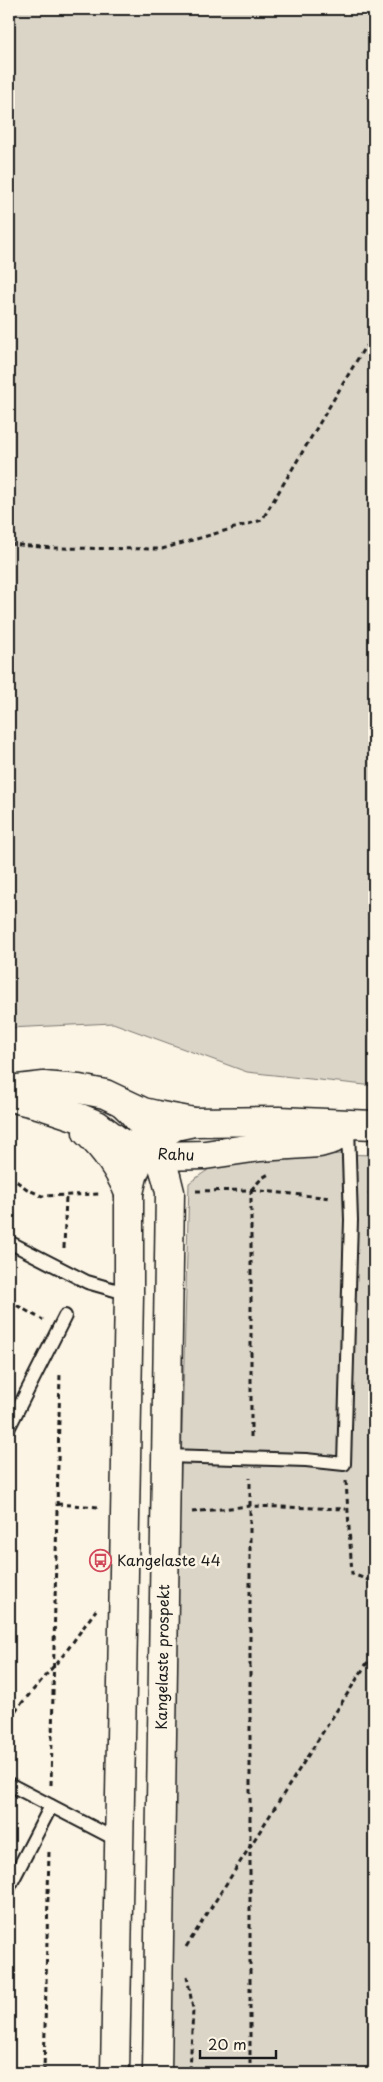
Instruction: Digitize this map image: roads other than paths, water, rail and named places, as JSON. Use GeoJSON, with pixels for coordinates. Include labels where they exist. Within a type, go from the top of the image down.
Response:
{"type":"FeatureCollection","features":[{"type":"Feature","properties":{"kind":"main road"},"geometry":{"type":"LineString","coordinates":[[9,1090],[44,1086],[78,1089],[105,1094],[124,1104],[156,1116],[194,1122],[279,1122],[361,1125]]}},
{"type":"Feature","properties":{"kind":"main road","name":"Rahu"},"geometry":{"type":"LineString","coordinates":[[9,1097],[80,1118],[97,1125],[121,1143],[153,1151],[205,1155],[260,1147],[319,1143],[333,1139],[361,1125]]}},
{"type":"Feature","properties":{"kind":"main road","name":"Kangelaste prospekt"},"geometry":{"type":"LineString","coordinates":[[124,1104],[132,1110],[166,1173],[170,1192],[157,2073]]}},
{"type":"Feature","properties":{"kind":"main road"},"geometry":{"type":"LineString","coordinates":[[60,1112],[80,1125],[109,1155],[121,1172],[129,1193]]}},
{"type":"Feature","properties":{"kind":"main road"},"geometry":{"type":"LineString","coordinates":[[115,2073],[129,1294],[129,1193],[133,1176],[153,1151],[162,1134],[175,1126],[194,1122]]}},
{"type":"Feature","properties":{"kind":"main road"},"geometry":{"type":"LineString","coordinates":[[170,1192],[183,1172],[205,1155]]}},
{"type":"Feature","properties":{"kind":"lane"},"geometry":{"type":"LineString","coordinates":[[166,1456],[251,1458],[344,1464],[350,1200],[361,1125]]}},
{"type":"Feature","properties":{"kind":"lane"},"geometry":{"type":"LineString","coordinates":[[9,1242],[87,1282],[129,1294]]}},
{"type":"Feature","properties":{"kind":"lane"},"geometry":{"type":"LineString","coordinates":[[9,1427],[65,1316]]}},
{"type":"Feature","properties":{"kind":"lane"},"geometry":{"type":"LineString","coordinates":[[9,1784],[119,1841]]}},
{"type":"Feature","properties":{"kind":"lane"},"geometry":{"type":"LineString","coordinates":[[9,1887],[51,1806]]}},
{"type":"Feature","properties":{"kind":"place","name":"Kangelaste 44"},"geometry":{"type":"Point","coordinates":[101,1561]}}]}
